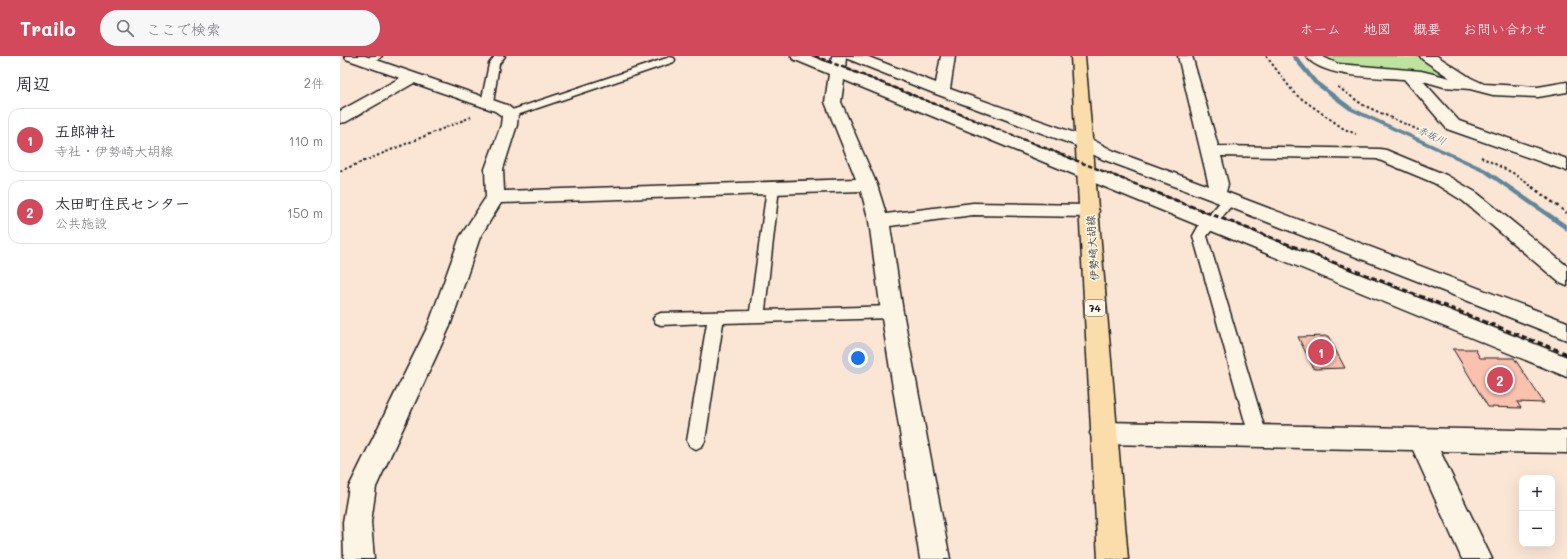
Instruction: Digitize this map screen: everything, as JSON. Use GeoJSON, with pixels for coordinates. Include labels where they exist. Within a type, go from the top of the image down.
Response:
{"type":"FeatureCollection","features":[{"type":"Feature","properties":{"kind":"main road","name":"伊勢崎大胡線"},"geometry":{"type":"LineString","coordinates":[[1078,56],[1103,433],[1113,559]]}},
{"type":"Feature","properties":{"kind":"street"},"geometry":{"type":"LineString","coordinates":[[351,56],[373,59],[414,77],[487,103],[507,112],[509,125],[494,169],[495,197],[470,237],[440,326],[363,487],[357,522],[359,559]]}},
{"type":"Feature","properties":{"kind":"street"},"geometry":{"type":"LineString","coordinates":[[798,56],[838,64],[1085,172],[1567,367]]}},
{"type":"Feature","properties":{"kind":"street"},"geometry":{"type":"LineString","coordinates":[[853,56],[942,91],[1083,142],[1108,155],[1567,331]]}},
{"type":"Feature","properties":{"kind":"street"},"geometry":{"type":"LineString","coordinates":[[942,91],[948,56]]}},
{"type":"Feature","properties":{"kind":"street"},"geometry":{"type":"LineString","coordinates":[[1185,56],[1222,198]]}},
{"type":"Feature","properties":{"kind":"street"},"geometry":{"type":"LineString","coordinates":[[1313,56],[1318,62],[1335,68],[1421,76],[1444,82],[1493,90],[1538,92],[1567,87]]}},
{"type":"Feature","properties":{"kind":"street"},"geometry":{"type":"LineString","coordinates":[[1427,56],[1475,86]]}},
{"type":"Feature","properties":{"kind":"street"},"geometry":{"type":"LineString","coordinates":[[838,64],[833,102],[868,186],[878,221],[892,312],[935,559]]}},
{"type":"Feature","properties":{"kind":"street"},"geometry":{"type":"LineString","coordinates":[[1409,75],[1453,125],[1567,164]]}},
{"type":"Feature","properties":{"kind":"street"},"geometry":{"type":"LineString","coordinates":[[340,118],[414,77]]}},
{"type":"Feature","properties":{"kind":"street"},"geometry":{"type":"LineString","coordinates":[[1209,150],[1380,154],[1440,179],[1470,196],[1567,278]]}},
{"type":"Feature","properties":{"kind":"street"},"geometry":{"type":"LineString","coordinates":[[495,197],[868,186]]}},
{"type":"Feature","properties":{"kind":"street"},"geometry":{"type":"LineString","coordinates":[[878,221],[973,209],[1089,211]]}},
{"type":"Feature","properties":{"kind":"street"},"geometry":{"type":"LineString","coordinates":[[1103,433],[1567,442]]}},
{"type":"Feature","properties":{"kind":"street"},"geometry":{"type":"LineString","coordinates":[[1421,438],[1477,559]]}},
{"type":"Feature","properties":{"kind":"lane"},"geometry":{"type":"LineString","coordinates":[[487,103],[494,64],[500,56]]}},
{"type":"Feature","properties":{"kind":"lane"},"geometry":{"type":"LineString","coordinates":[[507,112],[670,60]]}},
{"type":"Feature","properties":{"kind":"lane"},"geometry":{"type":"LineString","coordinates":[[757,316],[772,188]]}},
{"type":"Feature","properties":{"kind":"lane"},"geometry":{"type":"LineString","coordinates":[[1222,198],[1208,223],[1202,230],[1200,236],[1258,436]]}},
{"type":"Feature","properties":{"kind":"lane"},"geometry":{"type":"LineString","coordinates":[[661,319],[892,312]]}},
{"type":"Feature","properties":{"kind":"lane"},"geometry":{"type":"LineString","coordinates":[[696,441],[716,317]]}},
{"type":"Feature","properties":{"kind":"path"},"geometry":{"type":"LineString","coordinates":[[340,171],[463,119],[507,112]]}},
{"type":"Feature","properties":{"kind":"green space"},"geometry":{"type":"Polygon","coordinates":[[[1320,56],[1422,56],[1446,72],[1438,77],[1335,65],[1320,56]]]}},
{"type":"Feature","properties":{"kind":"building"},"geometry":{"type":"Polygon","coordinates":[[[1328,336],[1345,368],[1314,369],[1298,337],[1328,336]]]}},
{"type":"Feature","properties":{"kind":"building"},"geometry":{"type":"Polygon","coordinates":[[[1453,349],[1475,349],[1480,358],[1514,358],[1544,403],[1517,402],[1521,408],[1488,407],[1453,349]]]}},
{"type":"Feature","properties":{"kind":"waterway","name":"赤坂川"},"geometry":{"type":"LineString","coordinates":[[1294,56],[1315,82],[1351,109],[1484,170],[1567,229]]}},
{"type":"Feature","properties":{"kind":"railway"},"geometry":{"type":"LineString","coordinates":[[815,56],[1145,188]]}},
{"type":"Feature","properties":{"kind":"railway"},"geometry":{"type":"LineString","coordinates":[[1142,187],[1565,353]]}},
{"type":"Feature","properties":{"kind":"railway"},"geometry":{"type":"LineString","coordinates":[[1562,352],[1567,354]]}},
{"type":"Feature","properties":{"kind":"place","name":"五郎神社"},"geometry":{"type":"Point","coordinates":[1321,352]}},
{"type":"Feature","properties":{"kind":"place","name":"太田町住民センター"},"geometry":{"type":"Point","coordinates":[1500,380]}}]}
